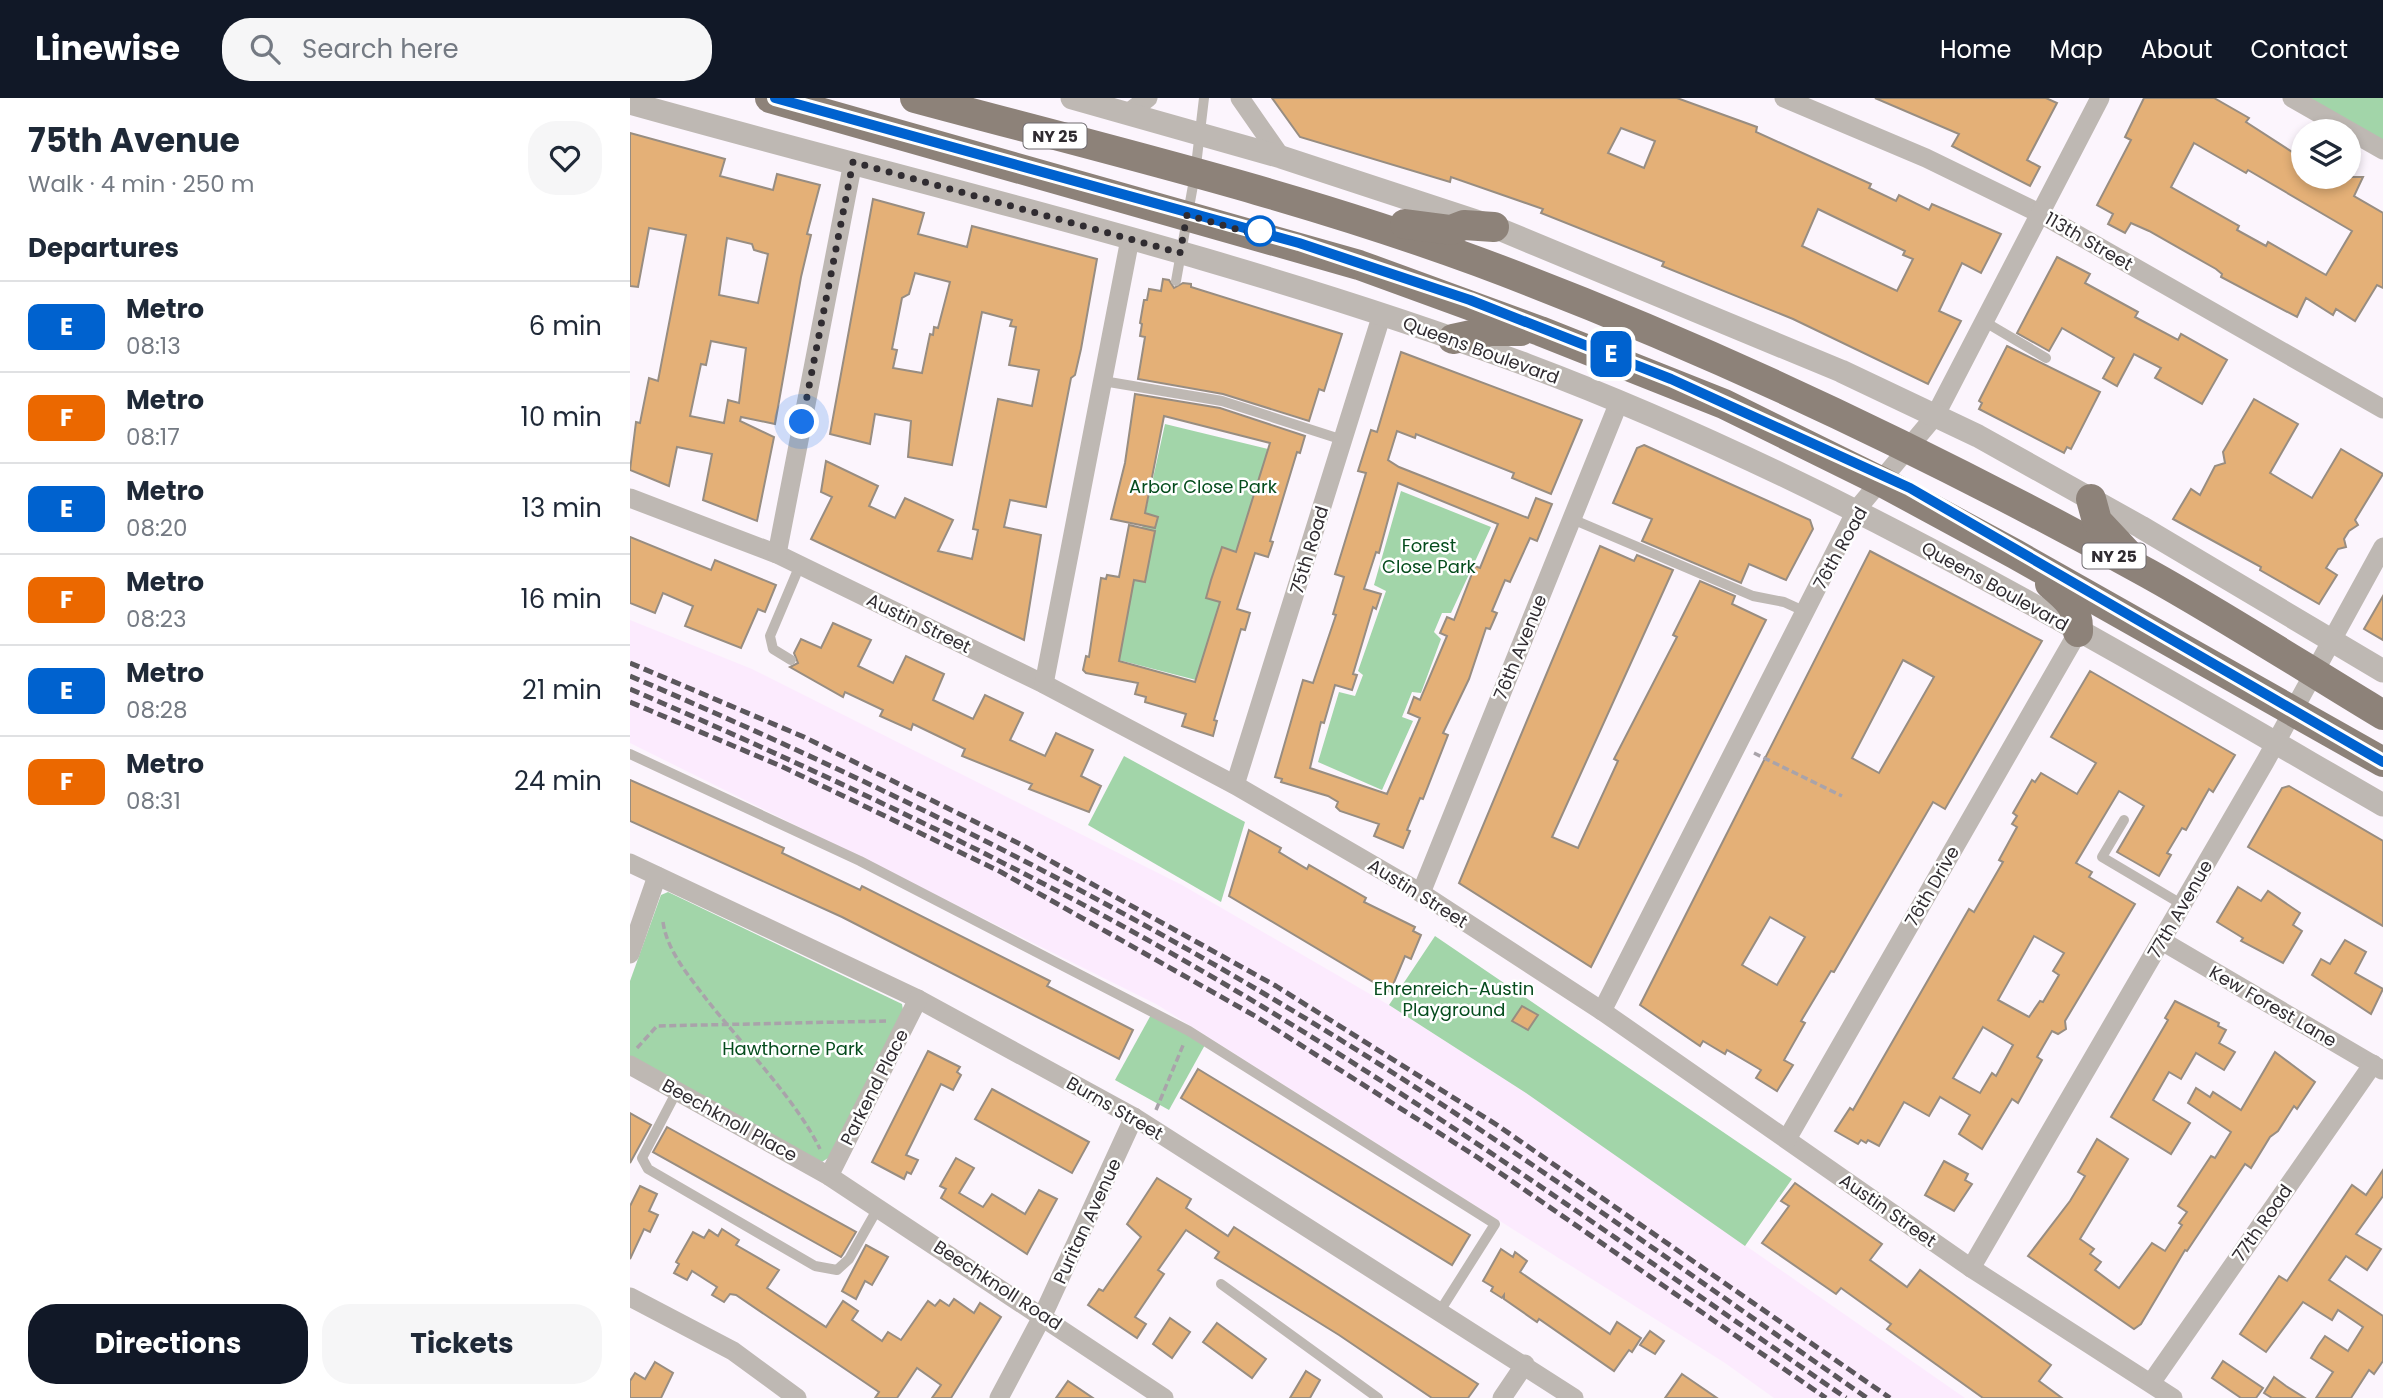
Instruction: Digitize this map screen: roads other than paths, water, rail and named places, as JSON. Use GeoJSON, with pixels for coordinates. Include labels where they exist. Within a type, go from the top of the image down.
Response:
{"type":"FeatureCollection","features":[{"type":"Feature","properties":{"kind":"main road","name":"Queens Boulevard"},"geometry":{"type":"LineString","coordinates":[[770,98],[1359,265],[1540,331],[1724,404],[1882,482],[2015,554],[2383,762]]}},
{"type":"Feature","properties":{"kind":"main road","name":"NY 25"},"geometry":{"type":"LineString","coordinates":[[915,98],[1341,215],[1477,262],[1641,326],[1909,448],[2151,575],[2383,715]]}},
{"type":"Feature","properties":{"kind":"main road"},"geometry":{"type":"LineString","coordinates":[[1341,215],[1451,229],[1464,225],[1494,227]]}},
{"type":"Feature","properties":{"kind":"main road"},"geometry":{"type":"LineString","coordinates":[[1453,339],[1490,331],[1540,331]]}},
{"type":"Feature","properties":{"kind":"main road"},"geometry":{"type":"LineString","coordinates":[[2091,499],[2093,513],[2104,531],[2151,575]]}},
{"type":"Feature","properties":{"kind":"main road"},"geometry":{"type":"LineString","coordinates":[[2015,554],[2074,605],[2078,617],[2078,632]]}},
{"type":"Feature","properties":{"kind":"street"},"geometry":{"type":"LineString","coordinates":[[1072,98],[1281,157],[1494,227],[1736,326],[1935,416],[2091,499],[2194,556],[2383,671]]}},
{"type":"Feature","properties":{"kind":"street"},"geometry":{"type":"LineString","coordinates":[[1128,113],[1148,98]]}},
{"type":"Feature","properties":{"kind":"street"},"geometry":{"type":"LineString","coordinates":[[1240,98],[1281,157]]}},
{"type":"Feature","properties":{"kind":"street","name":"113th Street"},"geometry":{"type":"LineString","coordinates":[[1784,98],[1926,158],[2041,214],[2383,409]]}},
{"type":"Feature","properties":{"kind":"street","name":"76th Road"},"geometry":{"type":"LineString","coordinates":[[1602,1011],[1857,509],[1935,416],[2100,98]]}},
{"type":"Feature","properties":{"kind":"street"},"geometry":{"type":"LineString","coordinates":[[2292,98],[2383,150]]}},
{"type":"Feature","properties":{"kind":"street","name":"Queens Boulevard"},"geometry":{"type":"LineString","coordinates":[[630,103],[1180,253],[1382,314],[1619,402],[1857,509],[2383,805]]}},
{"type":"Feature","properties":{"kind":"street"},"geometry":{"type":"LineString","coordinates":[[777,554],[853,162]]}},
{"type":"Feature","properties":{"kind":"street"},"geometry":{"type":"LineString","coordinates":[[1044,684],[1130,239]]}},
{"type":"Feature","properties":{"kind":"street","name":"75th Road"},"geometry":{"type":"LineString","coordinates":[[1235,785],[1382,314]]}},
{"type":"Feature","properties":{"kind":"street","name":"76th Avenue"},"geometry":{"type":"LineString","coordinates":[[1421,893],[1619,402]]}},
{"type":"Feature","properties":{"kind":"street","name":"Austin Street"},"geometry":{"type":"LineString","coordinates":[[630,498],[777,554],[1044,684],[1235,785],[1421,893],[1602,1011],[1971,1268],[2171,1398]]}},
{"type":"Feature","properties":{"kind":"street","name":"77th Avenue"},"geometry":{"type":"LineString","coordinates":[[1971,1268],[2276,743],[2383,547]]}},
{"type":"Feature","properties":{"kind":"street","name":"76th Drive"},"geometry":{"type":"LineString","coordinates":[[1787,1139],[2078,632]]}},
{"type":"Feature","properties":{"kind":"street","name":"Burns Street"},"geometry":{"type":"LineString","coordinates":[[630,863],[918,999],[1134,1117],[1525,1364],[1574,1398]]}},
{"type":"Feature","properties":{"kind":"street"},"geometry":{"type":"LineString","coordinates":[[630,954],[657,876]]}},
{"type":"Feature","properties":{"kind":"street","name":"Kew Forest Lane"},"geometry":{"type":"LineString","coordinates":[[2162,942],[2378,1068]]}},
{"type":"Feature","properties":{"kind":"street","name":"Parkend Place"},"geometry":{"type":"LineString","coordinates":[[827,1168],[918,999]]}},
{"type":"Feature","properties":{"kind":"street","name":"Beechknoll Place"},"geometry":{"type":"LineString","coordinates":[[632,1058],[677,1091],[827,1168]]}},
{"type":"Feature","properties":{"kind":"street","name":"77th Road"},"geometry":{"type":"LineString","coordinates":[[2151,1383],[2378,1068]]}},
{"type":"Feature","properties":{"kind":"street","name":"Puritan Avenue"},"geometry":{"type":"LineString","coordinates":[[999,1398],[1043,1315],[1134,1117]]}},
{"type":"Feature","properties":{"kind":"street","name":"Beechknoll Road"},"geometry":{"type":"LineString","coordinates":[[827,1168],[878,1207],[1164,1398]]}},
{"type":"Feature","properties":{"kind":"street"},"geometry":{"type":"LineString","coordinates":[[630,1297],[733,1352],[797,1398]]}},
{"type":"Feature","properties":{"kind":"street"},"geometry":{"type":"LineString","coordinates":[[1502,1398],[1525,1364]]}},
{"type":"Feature","properties":{"kind":"street","name":"Austin Street"},"geometry":{"type":"LineString","coordinates":[[2151,1383],[2183,1398]]}},
{"type":"Feature","properties":{"kind":"lane"},"geometry":{"type":"LineString","coordinates":[[1176,281],[1195,174],[1204,98]]}},
{"type":"Feature","properties":{"kind":"lane"},"geometry":{"type":"LineString","coordinates":[[1984,322],[2046,358]]}},
{"type":"Feature","properties":{"kind":"lane"},"geometry":{"type":"LineString","coordinates":[[1102,381],[1222,401],[1343,440]]}},
{"type":"Feature","properties":{"kind":"lane"},"geometry":{"type":"LineString","coordinates":[[1572,519],[1753,596],[1784,602],[1806,612]]}},
{"type":"Feature","properties":{"kind":"lane"},"geometry":{"type":"LineString","coordinates":[[791,660],[773,649],[770,636],[800,565]]}},
{"type":"Feature","properties":{"kind":"lane"},"geometry":{"type":"LineString","coordinates":[[630,754],[860,861],[1189,1031],[1495,1224],[1440,1311]]}},
{"type":"Feature","properties":{"kind":"lane"},"geometry":{"type":"LineString","coordinates":[[2124,820],[2102,857],[2183,905]]}},
{"type":"Feature","properties":{"kind":"lane"},"geometry":{"type":"LineString","coordinates":[[677,1091],[642,1158],[648,1169],[815,1266],[837,1270],[849,1259],[878,1207]]}},
{"type":"Feature","properties":{"kind":"lane"},"geometry":{"type":"LineString","coordinates":[[1221,1284],[1378,1398]]}},
{"type":"Feature","properties":{"kind":"railway"},"geometry":{"type":"LineString","coordinates":[[630,663],[804,737],[1020,844],[1276,986],[1497,1125],[1890,1398]]}},
{"type":"Feature","properties":{"kind":"railway"},"geometry":{"type":"LineString","coordinates":[[630,676],[793,748],[954,825],[1191,951],[1345,1043],[1497,1141],[1867,1398]]}},
{"type":"Feature","properties":{"kind":"railway"},"geometry":{"type":"LineString","coordinates":[[630,689],[792,761],[952,837],[1186,962],[1411,1100],[1846,1398]]}},
{"type":"Feature","properties":{"kind":"railway"},"geometry":{"type":"LineString","coordinates":[[630,702],[783,767],[1001,872],[1255,1016],[1477,1157],[1826,1398]]}},
{"type":"Feature","properties":{"kind":"metro line","name":"E"},"geometry":{"type":"LineString","coordinates":[[775,98],[1225,220],[1299,243],[1470,300],[1671,379],[1910,488],[2383,762]]}},
{"type":"Feature","properties":{"kind":"park label","name":"Arbor Close Park"},"geometry":{"type":"Point","coordinates":[1203,486]}},
{"type":"Feature","properties":{"kind":"park label","name":"Forest Close Park"},"geometry":{"type":"Point","coordinates":[1429,555]}},
{"type":"Feature","properties":{"kind":"park label","name":"Ehrenreich-Austin Playground"},"geometry":{"type":"Point","coordinates":[1454,998]}},
{"type":"Feature","properties":{"kind":"park label","name":"Hawthorne Park"},"geometry":{"type":"Point","coordinates":[793,1048]}}]}
